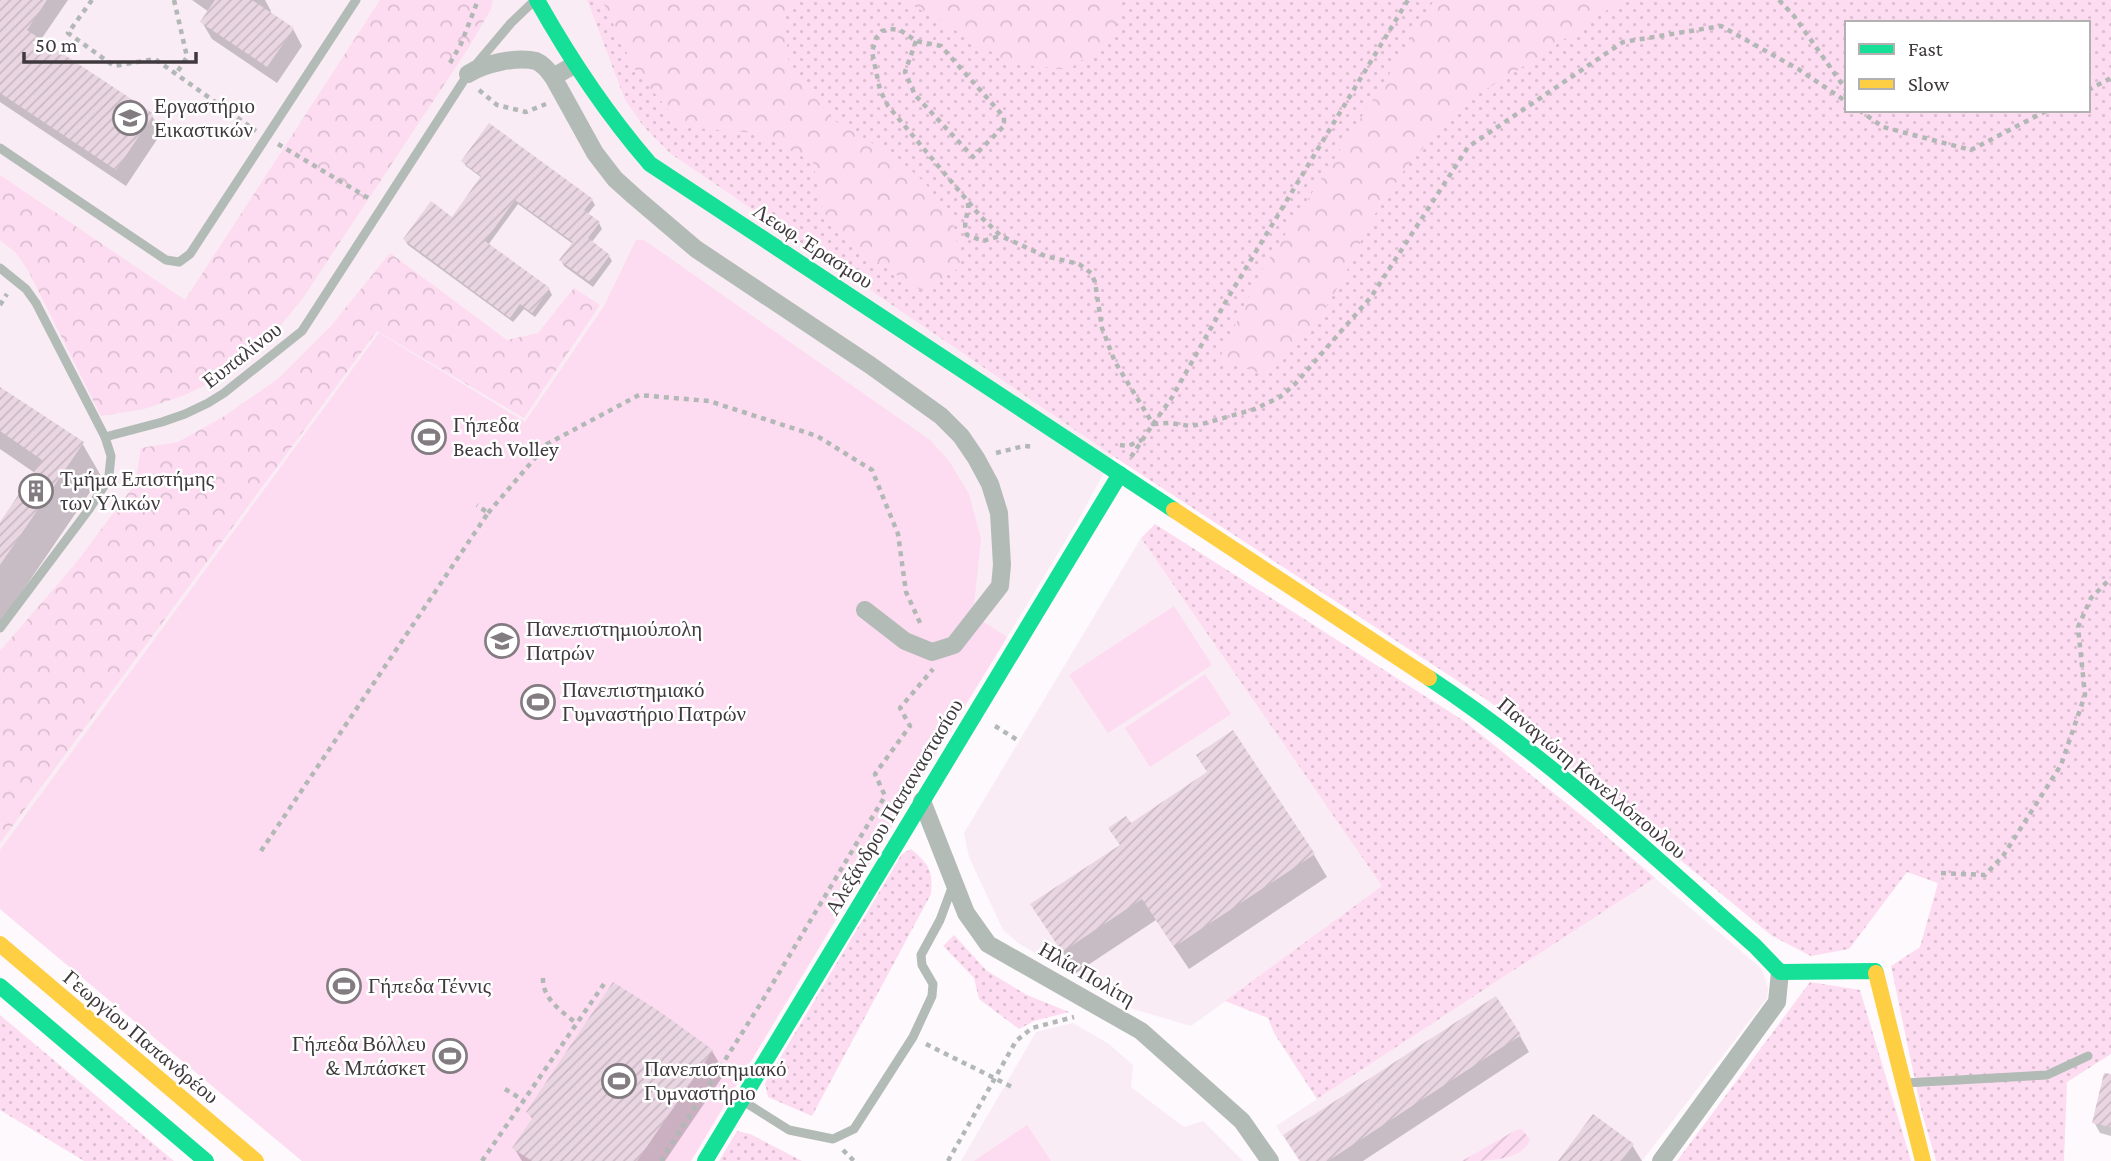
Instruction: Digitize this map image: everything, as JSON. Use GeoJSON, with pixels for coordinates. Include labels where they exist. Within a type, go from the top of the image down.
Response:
{"type":"FeatureCollection","features":[{"type":"Feature","properties":{"kind":"street","name":"Λεωφ. Έρασμου"},"geometry":{"type":"LineString","coordinates":[[536,0],[574,65],[608,113],[650,164],[1120,474]]}},
{"type":"Feature","properties":{"kind":"street"},"geometry":{"type":"LineString","coordinates":[[473,82],[478,68],[507,61],[536,61],[546,67],[595,153],[615,179],[680,237],[941,415],[961,436],[990,484],[999,513],[1002,565],[1000,586],[954,645],[932,652],[905,641],[865,610]]}},
{"type":"Feature","properties":{"kind":"street"},"geometry":{"type":"LineString","coordinates":[[553,77],[574,65]]}},
{"type":"Feature","properties":{"kind":"street","name":"Αλεξάνδρου Παπαναστασίου"},"geometry":{"type":"LineString","coordinates":[[705,1161],[1120,474]]}},
{"type":"Feature","properties":{"kind":"street","name":"Παναγιώτη Κανελλόπουλου"},"geometry":{"type":"LineString","coordinates":[[1120,474],[1477,710],[1584,795],[1755,946],[1780,972]]}},
{"type":"Feature","properties":{"kind":"street","name":"Ηλία Πολίτη"},"geometry":{"type":"LineString","coordinates":[[922,801],[965,913],[988,944],[1141,1031],[1242,1121],[1270,1161]]}},
{"type":"Feature","properties":{"kind":"street","name":"Γεωργίου Παπανδρέου"},"geometry":{"type":"LineString","coordinates":[[0,944],[256,1161]]}},
{"type":"Feature","properties":{"kind":"street"},"geometry":{"type":"LineString","coordinates":[[1661,1161],[1777,1002],[1780,972],[1875,971],[1923,1161]]}},
{"type":"Feature","properties":{"kind":"street"},"geometry":{"type":"LineString","coordinates":[[0,986],[206,1161]]}},
{"type":"Feature","properties":{"kind":"lane"},"geometry":{"type":"LineString","coordinates":[[0,148],[166,260],[179,262],[190,254],[356,0]]}},
{"type":"Feature","properties":{"kind":"lane","name":"Ευπαλίνου"},"geometry":{"type":"LineString","coordinates":[[105,437],[185,414],[208,403],[302,331],[382,206],[519,15],[536,0]]}},
{"type":"Feature","properties":{"kind":"lane"},"geometry":{"type":"LineString","coordinates":[[0,268],[26,289],[36,303],[105,437],[111,456],[109,475],[90,509],[0,628]]}},
{"type":"Feature","properties":{"kind":"lane"},"geometry":{"type":"LineString","coordinates":[[741,1100],[789,1130],[832,1139],[853,1129],[913,1037],[932,996],[933,984],[922,965],[921,955],[940,920],[954,883]]}},
{"type":"Feature","properties":{"kind":"lane"},"geometry":{"type":"LineString","coordinates":[[1904,1083],[2047,1075],[2088,1056]]}},
{"type":"Feature","properties":{"kind":"path"},"geometry":{"type":"LineString","coordinates":[[92,0],[68,33],[114,66],[155,60],[252,129],[382,206]]}},
{"type":"Feature","properties":{"kind":"path"},"geometry":{"type":"LineString","coordinates":[[174,0],[187,57],[176,74]]}},
{"type":"Feature","properties":{"kind":"path"},"geometry":{"type":"LineString","coordinates":[[448,65],[461,44],[478,0]]}},
{"type":"Feature","properties":{"kind":"path"},"geometry":{"type":"LineString","coordinates":[[1120,474],[1171,399],[1228,296],[1408,0]]}},
{"type":"Feature","properties":{"kind":"path"},"geometry":{"type":"LineString","coordinates":[[1779,0],[1794,16],[1845,88]]}},
{"type":"Feature","properties":{"kind":"path"},"geometry":{"type":"LineString","coordinates":[[1153,424],[1191,426],[1206,423],[1255,409],[1280,397],[1295,384],[1371,297],[1468,147],[1623,42],[1721,26],[1798,69],[1845,101]]}},
{"type":"Feature","properties":{"kind":"path"},"geometry":{"type":"LineString","coordinates":[[916,41],[905,72],[915,95],[973,157],[1004,126],[1004,117],[941,46],[916,41],[900,30],[890,29],[882,31],[876,38],[872,52],[880,90],[898,120],[988,225],[1001,236],[1045,256],[1087,268],[1095,282],[1102,328],[1111,353],[1153,424]]}},
{"type":"Feature","properties":{"kind":"path"},"geometry":{"type":"LineString","coordinates":[[2090,89],[2111,78]]}},
{"type":"Feature","properties":{"kind":"path"},"geometry":{"type":"LineString","coordinates":[[473,82],[498,105],[526,112],[563,97]]}},
{"type":"Feature","properties":{"kind":"path"},"geometry":{"type":"LineString","coordinates":[[1861,112],[1883,127],[1971,150],[2044,112]]}},
{"type":"Feature","properties":{"kind":"path"},"geometry":{"type":"LineString","coordinates":[[252,129],[259,118]]}},
{"type":"Feature","properties":{"kind":"path"},"geometry":{"type":"LineString","coordinates":[[968,201],[969,209],[963,224],[967,235],[983,241],[1001,236]]}},
{"type":"Feature","properties":{"kind":"path"},"geometry":{"type":"LineString","coordinates":[[261,851],[488,513],[547,444],[639,396],[709,401],[817,436],[872,470],[898,534],[906,592],[932,652]]}},
{"type":"Feature","properties":{"kind":"path"},"geometry":{"type":"LineString","coordinates":[[1114,443],[1128,446],[1144,438]]}},
{"type":"Feature","properties":{"kind":"path"},"geometry":{"type":"LineString","coordinates":[[969,448],[993,454],[1024,446],[1043,448]]}},
{"type":"Feature","properties":{"kind":"path"},"geometry":{"type":"LineString","coordinates":[[477,505],[488,513]]}},
{"type":"Feature","properties":{"kind":"path"},"geometry":{"type":"LineString","coordinates":[[1941,873],[1985,875],[2003,856],[2060,765],[2085,695],[2078,627],[2091,598],[2111,578]]}},
{"type":"Feature","properties":{"kind":"path"},"geometry":{"type":"LineString","coordinates":[[661,1161],[761,1003],[885,796],[876,774],[910,726],[900,708],[954,645]]}},
{"type":"Feature","properties":{"kind":"path"},"geometry":{"type":"LineString","coordinates":[[988,722],[1019,741]]}},
{"type":"Feature","properties":{"kind":"path"},"geometry":{"type":"LineString","coordinates":[[543,978],[542,988],[556,1007],[576,1023]]}},
{"type":"Feature","properties":{"kind":"path"},"geometry":{"type":"LineString","coordinates":[[482,1161],[606,981]]}},
{"type":"Feature","properties":{"kind":"path"},"geometry":{"type":"LineString","coordinates":[[948,1161],[1016,1041],[1032,1028],[1078,1016]]}},
{"type":"Feature","properties":{"kind":"path"},"geometry":{"type":"LineString","coordinates":[[913,1037],[1012,1087]]}},
{"type":"Feature","properties":{"kind":"path"},"geometry":{"type":"LineString","coordinates":[[505,1089],[523,1100]]}},
{"type":"Feature","properties":{"kind":"shaded area","name":"Πανεπιστημιακό Γυμναστήριο Πατρών"},"geometry":{"type":"Polygon","coordinates":[[[0,0],[587,0],[625,100],[644,127],[671,154],[1113,456],[1081,515],[691,1161],[302,1161],[0,909],[0,0]]]}},
{"type":"Feature","properties":{"kind":"shaded area"},"geometry":{"type":"Polygon","coordinates":[[[1141,538],[1383,887],[1191,1026],[1133,1009],[1018,943],[1003,930],[969,857],[964,833],[1141,538]]]}},
{"type":"Feature","properties":{"kind":"shaded area"},"geometry":{"type":"Polygon","coordinates":[[[1655,878],[1762,969],[1768,988],[1767,998],[1642,1161],[1299,1161],[1276,1126],[1655,878]]]}},
{"type":"Feature","properties":{"kind":"shaded area"},"geometry":{"type":"Polygon","coordinates":[[[1073,1023],[1109,1044],[1133,1065],[1131,1087],[1184,1127],[1203,1121],[1243,1161],[961,1161],[1036,1032],[1073,1023]]]}},
{"type":"Feature","properties":{"kind":"green space"},"geometry":{"type":"Polygon","coordinates":[[[380,0],[493,0],[491,9],[469,47],[303,298],[263,347],[220,378],[185,395],[144,409],[101,416],[29,272],[16,253],[0,240],[0,175],[185,300],[380,0]]]}},
{"type":"Feature","properties":{"kind":"green space"},"geometry":{"type":"Polygon","coordinates":[[[587,0],[2111,0],[2111,1054],[2067,1082],[2064,1161],[1936,1161],[1921,1109],[1891,966],[1920,947],[1938,883],[1907,872],[1849,949],[1811,956],[1772,936],[1490,702],[1113,456],[671,154],[644,127],[625,100],[587,0]]]}},
{"type":"Feature","properties":{"kind":"green space"},"geometry":{"type":"Polygon","coordinates":[[[602,0],[797,0],[785,18],[789,67],[835,121],[897,158],[923,181],[952,215],[961,267],[922,291],[860,251],[822,211],[813,162],[756,133],[682,127],[634,68],[602,0]]]}},
{"type":"Feature","properties":{"kind":"green space"},"geometry":{"type":"Polygon","coordinates":[[[904,0],[1123,0],[1113,38],[1068,70],[1010,63],[904,0]]]}},
{"type":"Feature","properties":{"kind":"green space"},"geometry":{"type":"Polygon","coordinates":[[[1434,0],[1622,0],[1529,63],[1459,106],[1405,169],[1370,222],[1345,275],[1312,331],[1262,374],[1219,359],[1260,273],[1392,70],[1434,0]]]}},
{"type":"Feature","properties":{"kind":"green space","name":"Πανεπιστημιακό Γυμναστήριο Πατρών"},"geometry":{"type":"Polygon","coordinates":[[[636,240],[644,240],[930,440],[949,461],[969,494],[981,539],[973,615],[1007,637],[691,1161],[302,1161],[0,909],[0,850],[379,333],[525,422],[604,306],[636,240]]]}},
{"type":"Feature","properties":{"kind":"green space"},"geometry":{"type":"Polygon","coordinates":[[[390,253],[507,340],[538,333],[574,288],[600,305],[524,418],[377,331],[0,843],[0,651],[76,563],[135,484],[141,448],[178,442],[223,417],[279,378],[331,326],[390,253]]]}},
{"type":"Feature","properties":{"kind":"green space"},"geometry":{"type":"Polygon","coordinates":[[[1155,524],[1464,721],[1655,878],[1317,1099],[1274,1033],[1268,1018],[1225,1001],[1382,886],[1141,538],[1155,524]]]}},
{"type":"Feature","properties":{"kind":"green space"},"geometry":{"type":"Polygon","coordinates":[[[1174,606],[1212,665],[1108,733],[1069,675],[1174,606]]]}},
{"type":"Feature","properties":{"kind":"green space"},"geometry":{"type":"Polygon","coordinates":[[[1205,674],[1231,714],[1150,767],[1125,728],[1205,674]]]}},
{"type":"Feature","properties":{"kind":"green space"},"geometry":{"type":"Polygon","coordinates":[[[911,849],[928,868],[931,894],[812,1116],[768,1097],[765,1083],[902,854],[911,849]]]}},
{"type":"Feature","properties":{"kind":"green space"},"geometry":{"type":"Polygon","coordinates":[[[954,935],[987,971],[1027,995],[1069,1012],[1034,1021],[1019,1029],[979,999],[974,978],[943,946],[954,935]]]}},
{"type":"Feature","properties":{"kind":"green space"},"geometry":{"type":"Polygon","coordinates":[[[1810,982],[1860,990],[1911,1161],[1677,1161],[1810,982]]]}},
{"type":"Feature","properties":{"kind":"green space"},"geometry":{"type":"Polygon","coordinates":[[[0,1015],[174,1161],[84,1161],[0,1110],[0,1015]]]}},
{"type":"Feature","properties":{"kind":"green space"},"geometry":{"type":"Polygon","coordinates":[[[1027,1125],[1051,1161],[974,1161],[1027,1125]]]}},
{"type":"Feature","properties":{"kind":"green space"},"geometry":{"type":"Polygon","coordinates":[[[1522,1129],[1530,1140],[1519,1152],[1502,1158],[1462,1161],[1516,1130],[1522,1129]]]}},
{"type":"Feature","properties":{"kind":"green space"},"geometry":{"type":"Polygon","coordinates":[[[737,1131],[750,1134],[802,1161],[719,1161],[737,1131]]]}},
{"type":"Feature","properties":{"kind":"building"},"geometry":{"type":"Polygon","coordinates":[[[0,0],[47,0],[27,30],[154,114],[116,170],[0,93],[0,0]]]}},
{"type":"Feature","properties":{"kind":"building"},"geometry":{"type":"Polygon","coordinates":[[[215,0],[252,0],[294,28],[267,67],[200,22],[215,0]]]}},
{"type":"Feature","properties":{"kind":"building"},"geometry":{"type":"Polygon","coordinates":[[[489,123],[593,199],[584,210],[600,222],[588,238],[610,255],[590,282],[559,260],[573,242],[515,200],[485,241],[550,288],[532,313],[520,304],[510,318],[403,239],[431,201],[452,217],[481,176],[461,161],[489,123]]]}},
{"type":"Feature","properties":{"kind":"building","name":"Τμήμα Επιστήμης των Υλικών"},"geometry":{"type":"Polygon","coordinates":[[[0,387],[84,442],[0,565],[0,522],[42,460],[0,431],[0,387]]]}},
{"type":"Feature","properties":{"kind":"building"},"geometry":{"type":"Polygon","coordinates":[[[1233,730],[1315,854],[1174,947],[1142,899],[1062,952],[1030,904],[1120,845],[1108,828],[1126,816],[1131,823],[1207,772],[1196,755],[1233,730]]]}},
{"type":"Feature","properties":{"kind":"building","name":"Πανεπιστημιακό Γυμναστήριο"},"geometry":{"type":"Polygon","coordinates":[[[613,982],[713,1050],[637,1161],[532,1161],[512,1148],[533,1117],[526,1112],[613,982]]]}},
{"type":"Feature","properties":{"kind":"building"},"geometry":{"type":"Polygon","coordinates":[[[1496,996],[1521,1035],[1328,1161],[1300,1161],[1283,1135],[1496,996]]]}},
{"type":"Feature","properties":{"kind":"building"},"geometry":{"type":"Polygon","coordinates":[[[2104,1073],[2111,1074],[2111,1127],[2092,1123],[2104,1073]]]}},
{"type":"Feature","properties":{"kind":"building"},"geometry":{"type":"Polygon","coordinates":[[[1593,1114],[1634,1144],[1621,1161],[1558,1161],[1593,1114]]]}},
{"type":"Feature","properties":{"kind":"traffic: fast"},"geometry":{"type":"LineString","coordinates":[[537,0],[589,85],[650,164],[1174,510]]}},
{"type":"Feature","properties":{"kind":"traffic: fast"},"geometry":{"type":"LineString","coordinates":[[705,1161],[1120,474]]}},
{"type":"Feature","properties":{"kind":"traffic: fast"},"geometry":{"type":"LineString","coordinates":[[1429,678],[1473,708],[1597,806],[1755,946],[1780,972],[1876,973]]}},
{"type":"Feature","properties":{"kind":"traffic: fast"},"geometry":{"type":"LineString","coordinates":[[0,986],[206,1161]]}},
{"type":"Feature","properties":{"kind":"traffic: slow"},"geometry":{"type":"LineString","coordinates":[[1174,510],[1429,678]]}},
{"type":"Feature","properties":{"kind":"traffic: slow"},"geometry":{"type":"LineString","coordinates":[[0,944],[256,1161]]}},
{"type":"Feature","properties":{"kind":"traffic: slow"},"geometry":{"type":"LineString","coordinates":[[1876,973],[1923,1161]]}},
{"type":"Feature","properties":{"kind":"place","name":"Εργαστήριο Εικαστικών"},"geometry":{"type":"Point","coordinates":[130,118]}},
{"type":"Feature","properties":{"kind":"place","name":"Γήπεδα Beach Volley"},"geometry":{"type":"Point","coordinates":[429,437]}},
{"type":"Feature","properties":{"kind":"place","name":"Τμήμα Επιστήμης των Υλικών"},"geometry":{"type":"Point","coordinates":[36,491]}},
{"type":"Feature","properties":{"kind":"place","name":"Πανεπιστημιούπολη Πατρών"},"geometry":{"type":"Point","coordinates":[502,641]}},
{"type":"Feature","properties":{"kind":"place","name":"Πανεπιστημιακό Γυμναστήριο Πατρών"},"geometry":{"type":"Point","coordinates":[538,702]}},
{"type":"Feature","properties":{"kind":"place","name":"Γήπεδα Τέννις"},"geometry":{"type":"Point","coordinates":[344,986]}},
{"type":"Feature","properties":{"kind":"place","name":"Γήπεδα Βόλλευ & Μπάσκετ"},"geometry":{"type":"Point","coordinates":[450,1056]}},
{"type":"Feature","properties":{"kind":"place","name":"Πανεπιστημιακό Γυμναστήριο"},"geometry":{"type":"Point","coordinates":[619,1081]}}]}
